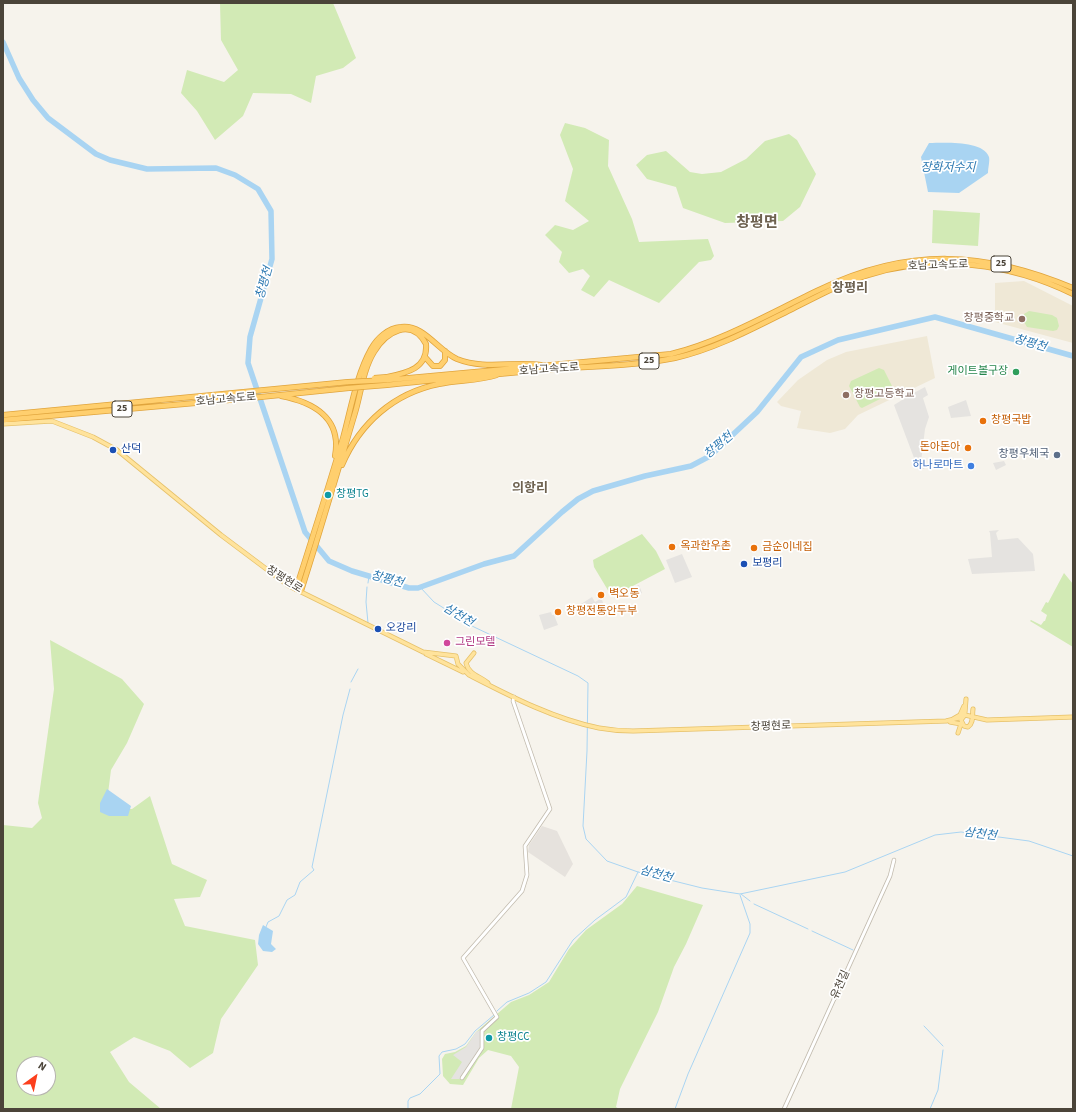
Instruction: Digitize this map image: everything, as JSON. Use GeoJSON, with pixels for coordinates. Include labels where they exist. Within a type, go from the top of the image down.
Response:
{"type":"FeatureCollection","features":[{"type":"Feature","properties":{"kind":"highway","name":"호남고속도로"},"geometry":{"type":"LineString","coordinates":[[3,415],[275,392],[469,371],[551,366],[648,356],[691,349],[725,335],[823,288],[863,272],[925,258],[979,260],[1017,267],[1041,274],[1073,288]]}},
{"type":"Feature","properties":{"kind":"highway","name":"호남고속도로"},"geometry":{"type":"LineString","coordinates":[[387,381],[652,361],[696,353],[758,326],[830,290],[891,266],[926,264],[977,265],[1003,269],[1038,279],[1073,294]]}},
{"type":"Feature","properties":{"kind":"highway"},"geometry":{"type":"LineString","coordinates":[[299,590],[323,523],[332,482],[363,368],[372,347],[379,338],[392,329],[409,326],[419,330],[456,358],[480,364],[535,364],[551,366]]}},
{"type":"Feature","properties":{"kind":"highway"},"geometry":{"type":"LineString","coordinates":[[299,590],[307,554],[332,482],[373,353],[387,336],[394,332],[410,330],[417,333],[426,344],[425,357],[414,370],[387,381]]}},
{"type":"Feature","properties":{"kind":"highway"},"geometry":{"type":"LineString","coordinates":[[425,357],[432,366],[440,366],[445,360],[445,351]]}},
{"type":"Feature","properties":{"kind":"highway"},"geometry":{"type":"LineString","coordinates":[[332,482],[354,440],[362,429],[385,408],[418,390],[450,382],[486,379],[504,373]]}},
{"type":"Feature","properties":{"kind":"highway","name":"25"},"geometry":{"type":"LineString","coordinates":[[348,385],[387,381]]}},
{"type":"Feature","properties":{"kind":"highway","name":"호남고속도로"},"geometry":{"type":"LineString","coordinates":[[3,420],[240,400],[275,392]]}},
{"type":"Feature","properties":{"kind":"highway"},"geometry":{"type":"LineString","coordinates":[[275,392],[307,402],[318,409],[328,420],[336,440],[332,482]]}},
{"type":"Feature","properties":{"kind":"main road","name":"창평현로"},"geometry":{"type":"LineString","coordinates":[[3,424],[52,421],[102,441],[142,469],[221,535],[275,576],[299,590],[423,652],[456,656],[458,664],[469,675],[553,715],[578,723],[633,732],[946,721]]}},
{"type":"Feature","properties":{"kind":"main road"},"geometry":{"type":"LineString","coordinates":[[423,652],[469,675]]}},
{"type":"Feature","properties":{"kind":"main road"},"geometry":{"type":"LineString","coordinates":[[474,653],[466,663],[467,668],[469,672],[484,680],[490,686]]}},
{"type":"Feature","properties":{"kind":"main road"},"geometry":{"type":"LineString","coordinates":[[958,733],[962,717],[965,712],[966,699]]}},
{"type":"Feature","properties":{"kind":"main road"},"geometry":{"type":"LineString","coordinates":[[966,699],[972,724]]}},
{"type":"Feature","properties":{"kind":"main road"},"geometry":{"type":"LineString","coordinates":[[946,721],[960,715],[966,699]]}},
{"type":"Feature","properties":{"kind":"main road"},"geometry":{"type":"LineString","coordinates":[[970,717],[973,709],[976,716],[985,720]]}},
{"type":"Feature","properties":{"kind":"main road"},"geometry":{"type":"LineString","coordinates":[[946,721],[962,717],[985,720],[1073,717]]}},
{"type":"Feature","properties":{"kind":"main road"},"geometry":{"type":"LineString","coordinates":[[958,733],[972,724],[985,720]]}},
{"type":"Feature","properties":{"kind":"main road"},"geometry":{"type":"LineString","coordinates":[[946,721],[961,724],[967,727]]}},
{"type":"Feature","properties":{"kind":"main road"},"geometry":{"type":"LineString","coordinates":[[946,721],[957,726],[958,733]]}},
{"type":"Feature","properties":{"kind":"street"},"geometry":{"type":"LineString","coordinates":[[462,1078],[482,1048],[482,1031],[497,1017],[463,958],[522,892],[527,875],[525,846],[550,809],[513,701],[514,697]]}},
{"type":"Feature","properties":{"kind":"street","name":"유천길"},"geometry":{"type":"LineString","coordinates":[[784,1109],[890,876],[894,860]]}},
{"type":"Feature","properties":{"kind":"shaded area","name":"창평중학교"},"geometry":{"type":"Polygon","coordinates":[[[1024,281],[1073,306],[1073,343],[995,322],[995,283],[1024,281]]]}},
{"type":"Feature","properties":{"kind":"shaded area","name":"창평고등학교"},"geometry":{"type":"Polygon","coordinates":[[[927,336],[935,378],[858,415],[845,429],[830,433],[797,428],[801,411],[781,406],[777,402],[798,380],[827,360],[846,352],[927,336]]]}},
{"type":"Feature","properties":{"kind":"shaded area"},"geometry":{"type":"Polygon","coordinates":[[[925,387],[928,395],[923,398],[929,417],[925,429],[921,462],[925,468],[919,471],[894,405],[925,387]]]}},
{"type":"Feature","properties":{"kind":"shaded area"},"geometry":{"type":"Polygon","coordinates":[[[966,400],[971,416],[951,418],[948,407],[966,400]]]}},
{"type":"Feature","properties":{"kind":"shaded area"},"geometry":{"type":"Polygon","coordinates":[[[1004,461],[1006,465],[996,470],[993,463],[1004,461]]]}},
{"type":"Feature","properties":{"kind":"shaded area"},"geometry":{"type":"Polygon","coordinates":[[[999,530],[996,533],[998,540],[1018,538],[1033,554],[1035,571],[972,574],[968,559],[992,557],[989,531],[999,530]]]}},
{"type":"Feature","properties":{"kind":"shaded area"},"geometry":{"type":"Polygon","coordinates":[[[682,554],[692,577],[675,583],[666,560],[682,554]]]}},
{"type":"Feature","properties":{"kind":"shaded area"},"geometry":{"type":"Polygon","coordinates":[[[639,585],[642,593],[628,598],[625,591],[639,585]]]}},
{"type":"Feature","properties":{"kind":"shaded area"},"geometry":{"type":"Polygon","coordinates":[[[592,597],[595,602],[600,599],[602,600],[605,608],[583,616],[578,606],[592,597]]]}},
{"type":"Feature","properties":{"kind":"shaded area"},"geometry":{"type":"Polygon","coordinates":[[[551,612],[552,615],[554,615],[558,625],[544,630],[539,615],[551,612]]]}},
{"type":"Feature","properties":{"kind":"shaded area"},"geometry":{"type":"Polygon","coordinates":[[[542,826],[557,831],[573,864],[565,877],[528,852],[529,845],[542,826]]]}},
{"type":"Feature","properties":{"kind":"shaded area"},"geometry":{"type":"Polygon","coordinates":[[[480,1030],[481,1047],[461,1079],[451,1079],[462,1062],[453,1055],[466,1047],[476,1032],[480,1030]]]}},
{"type":"Feature","properties":{"kind":"green space"},"geometry":{"type":"Polygon","coordinates":[[[220,3],[333,3],[356,58],[343,68],[316,76],[311,103],[291,94],[253,93],[243,116],[215,140],[197,111],[181,93],[187,70],[224,82],[238,70],[221,40],[220,3]]]}},
{"type":"Feature","properties":{"kind":"green space"},"geometry":{"type":"Polygon","coordinates":[[[565,123],[585,128],[609,140],[608,166],[632,219],[639,242],[708,239],[714,256],[711,260],[699,262],[659,303],[609,280],[594,297],[581,290],[590,276],[583,269],[569,273],[559,262],[562,252],[545,235],[555,225],[573,230],[589,221],[565,201],[573,169],[560,135],[565,123]]]}},
{"type":"Feature","properties":{"kind":"green space"},"geometry":{"type":"Polygon","coordinates":[[[789,134],[797,140],[816,174],[800,207],[783,221],[725,223],[683,208],[676,187],[647,179],[636,165],[647,155],[666,151],[690,172],[702,174],[721,172],[746,159],[765,141],[789,134]]]}},
{"type":"Feature","properties":{"kind":"green space"},"geometry":{"type":"Polygon","coordinates":[[[933,210],[980,213],[978,246],[932,243],[933,210]]]}},
{"type":"Feature","properties":{"kind":"green space"},"geometry":{"type":"Polygon","coordinates":[[[1029,311],[1052,315],[1057,318],[1059,326],[1057,330],[1053,331],[1027,327],[1023,320],[1024,314],[1029,311]]]}},
{"type":"Feature","properties":{"kind":"green space"},"geometry":{"type":"Polygon","coordinates":[[[879,368],[884,370],[894,390],[892,393],[862,408],[860,407],[849,386],[851,381],[879,368]]]}},
{"type":"Feature","properties":{"kind":"green space"},"geometry":{"type":"Polygon","coordinates":[[[642,534],[656,551],[665,569],[612,597],[594,567],[593,560],[642,534]]]}},
{"type":"Feature","properties":{"kind":"green space"},"geometry":{"type":"Polygon","coordinates":[[[1064,573],[1073,584],[1073,647],[1030,621],[1031,620],[1041,625],[1045,621],[1047,615],[1041,611],[1046,602],[1048,603],[1064,573]]]}},
{"type":"Feature","properties":{"kind":"green space"},"geometry":{"type":"Polygon","coordinates":[[[50,640],[122,679],[144,704],[127,743],[111,770],[106,809],[132,809],[150,796],[172,864],[207,880],[200,897],[174,899],[185,926],[255,940],[258,965],[221,1019],[213,1053],[190,1068],[170,1051],[134,1037],[110,1052],[129,1082],[161,1109],[3,1109],[3,825],[32,828],[42,818],[38,803],[54,689],[50,640]]]}},
{"type":"Feature","properties":{"kind":"green space"},"geometry":{"type":"Polygon","coordinates":[[[637,886],[703,905],[674,967],[658,1012],[620,1089],[616,1107],[619,1109],[511,1109],[519,1067],[511,1056],[488,1050],[479,1058],[463,1085],[450,1084],[443,1076],[442,1059],[445,1054],[455,1052],[466,1046],[476,1032],[511,1002],[529,995],[549,982],[569,949],[586,930],[622,904],[637,886]]]}},
{"type":"Feature","properties":{"kind":"water","name":"장화저수지"},"geometry":{"type":"Polygon","coordinates":[[[929,143],[953,143],[971,145],[979,148],[989,157],[988,173],[959,193],[928,192],[921,157],[929,143]]]}},
{"type":"Feature","properties":{"kind":"water"},"geometry":{"type":"Polygon","coordinates":[[[107,789],[131,806],[128,816],[109,816],[100,812],[100,803],[107,789]]]}},
{"type":"Feature","properties":{"kind":"water"},"geometry":{"type":"Polygon","coordinates":[[[263,925],[273,931],[271,944],[276,949],[272,952],[263,951],[258,944],[259,935],[263,925]]]}},
{"type":"Feature","properties":{"kind":"waterway","name":"창평천"},"geometry":{"type":"LineString","coordinates":[[3,42],[19,78],[33,100],[48,118],[96,154],[110,160],[147,169],[216,168],[235,175],[258,189],[271,211],[272,259],[250,337],[248,363],[305,532],[329,561],[352,571],[409,588],[418,588],[484,564],[514,556],[562,512],[578,499],[593,491],[645,476],[691,466],[710,456],[757,412],[801,357],[838,340],[935,317],[1073,356]]}},
{"type":"Feature","properties":{"kind":"waterway","name":"창평천"},"geometry":{"type":"LineString","coordinates":[[368,583],[369,576]]}},
{"type":"Feature","properties":{"kind":"waterway"},"geometry":{"type":"LineString","coordinates":[[367,587],[366,602],[368,623]]}},
{"type":"Feature","properties":{"kind":"waterway","name":"삼천천"},"geometry":{"type":"LineString","coordinates":[[420,587],[434,602],[474,627],[578,676],[588,683],[587,751],[583,826],[586,839],[607,861],[638,872],[702,888],[740,894],[845,872],[935,835],[961,832],[1029,841],[1073,856]]}},
{"type":"Feature","properties":{"kind":"waterway"},"geometry":{"type":"LineString","coordinates":[[351,682],[358,669]]}},
{"type":"Feature","properties":{"kind":"waterway"},"geometry":{"type":"LineString","coordinates":[[266,927],[268,922],[279,916],[287,900],[295,895],[300,882],[314,870],[312,867],[343,715],[350,689]]}},
{"type":"Feature","properties":{"kind":"waterway"},"geometry":{"type":"LineString","coordinates":[[497,1011],[507,1002],[529,993],[546,982],[573,940],[595,920],[626,897],[638,872]]}},
{"type":"Feature","properties":{"kind":"waterway"},"geometry":{"type":"LineString","coordinates":[[741,894],[750,901]]}},
{"type":"Feature","properties":{"kind":"waterway"},"geometry":{"type":"LineString","coordinates":[[675,1109],[688,1074],[750,933],[750,924],[740,895]]}},
{"type":"Feature","properties":{"kind":"waterway"},"geometry":{"type":"LineString","coordinates":[[754,904],[808,929]]}},
{"type":"Feature","properties":{"kind":"waterway"},"geometry":{"type":"LineString","coordinates":[[812,931],[853,950]]}},
{"type":"Feature","properties":{"kind":"waterway"},"geometry":{"type":"LineString","coordinates":[[408,1109],[408,1101],[410,1098],[420,1094],[440,1074],[439,1056],[442,1052],[456,1049],[465,1044],[475,1031],[494,1015]]}},
{"type":"Feature","properties":{"kind":"waterway"},"geometry":{"type":"LineString","coordinates":[[924,1026],[943,1046]]}},
{"type":"Feature","properties":{"kind":"waterway"},"geometry":{"type":"LineString","coordinates":[[930,1109],[938,1090],[943,1050]]}},
{"type":"Feature","properties":{"kind":"place","name":"창평중학교"},"geometry":{"type":"Point","coordinates":[1022,319]}},
{"type":"Feature","properties":{"kind":"place","name":"게이트볼구장"},"geometry":{"type":"Point","coordinates":[1016,372]}},
{"type":"Feature","properties":{"kind":"place","name":"창평고등학교"},"geometry":{"type":"Point","coordinates":[846,395]}},
{"type":"Feature","properties":{"kind":"place","name":"창평국밥"},"geometry":{"type":"Point","coordinates":[983,421]}},
{"type":"Feature","properties":{"kind":"place","name":"돈아돈아"},"geometry":{"type":"Point","coordinates":[968,448]}},
{"type":"Feature","properties":{"kind":"place","name":"산덕"},"geometry":{"type":"Point","coordinates":[113,450]}},
{"type":"Feature","properties":{"kind":"place","name":"창평우체국"},"geometry":{"type":"Point","coordinates":[1057,455]}},
{"type":"Feature","properties":{"kind":"place","name":"하나로마트"},"geometry":{"type":"Point","coordinates":[971,466]}},
{"type":"Feature","properties":{"kind":"place","name":"창평TG"},"geometry":{"type":"Point","coordinates":[328,495]}},
{"type":"Feature","properties":{"kind":"place","name":"옥과한우촌"},"geometry":{"type":"Point","coordinates":[672,547]}},
{"type":"Feature","properties":{"kind":"place","name":"금순이네집"},"geometry":{"type":"Point","coordinates":[754,548]}},
{"type":"Feature","properties":{"kind":"place","name":"보평리"},"geometry":{"type":"Point","coordinates":[744,564]}},
{"type":"Feature","properties":{"kind":"place","name":"벽오동"},"geometry":{"type":"Point","coordinates":[601,595]}},
{"type":"Feature","properties":{"kind":"place","name":"창평전통안두부"},"geometry":{"type":"Point","coordinates":[558,612]}},
{"type":"Feature","properties":{"kind":"place","name":"오강리"},"geometry":{"type":"Point","coordinates":[378,629]}},
{"type":"Feature","properties":{"kind":"place","name":"그린모텔"},"geometry":{"type":"Point","coordinates":[447,643]}},
{"type":"Feature","properties":{"kind":"place","name":"창평CC"},"geometry":{"type":"Point","coordinates":[489,1038]}},
{"type":"Feature","properties":{"kind":"district","name":"창평면"},"geometry":{"type":"Point","coordinates":[757,224]}},
{"type":"Feature","properties":{"kind":"district","name":"창평리"},"geometry":{"type":"Point","coordinates":[850,289]}},
{"type":"Feature","properties":{"kind":"district","name":"의항리"},"geometry":{"type":"Point","coordinates":[530,489]}}]}
